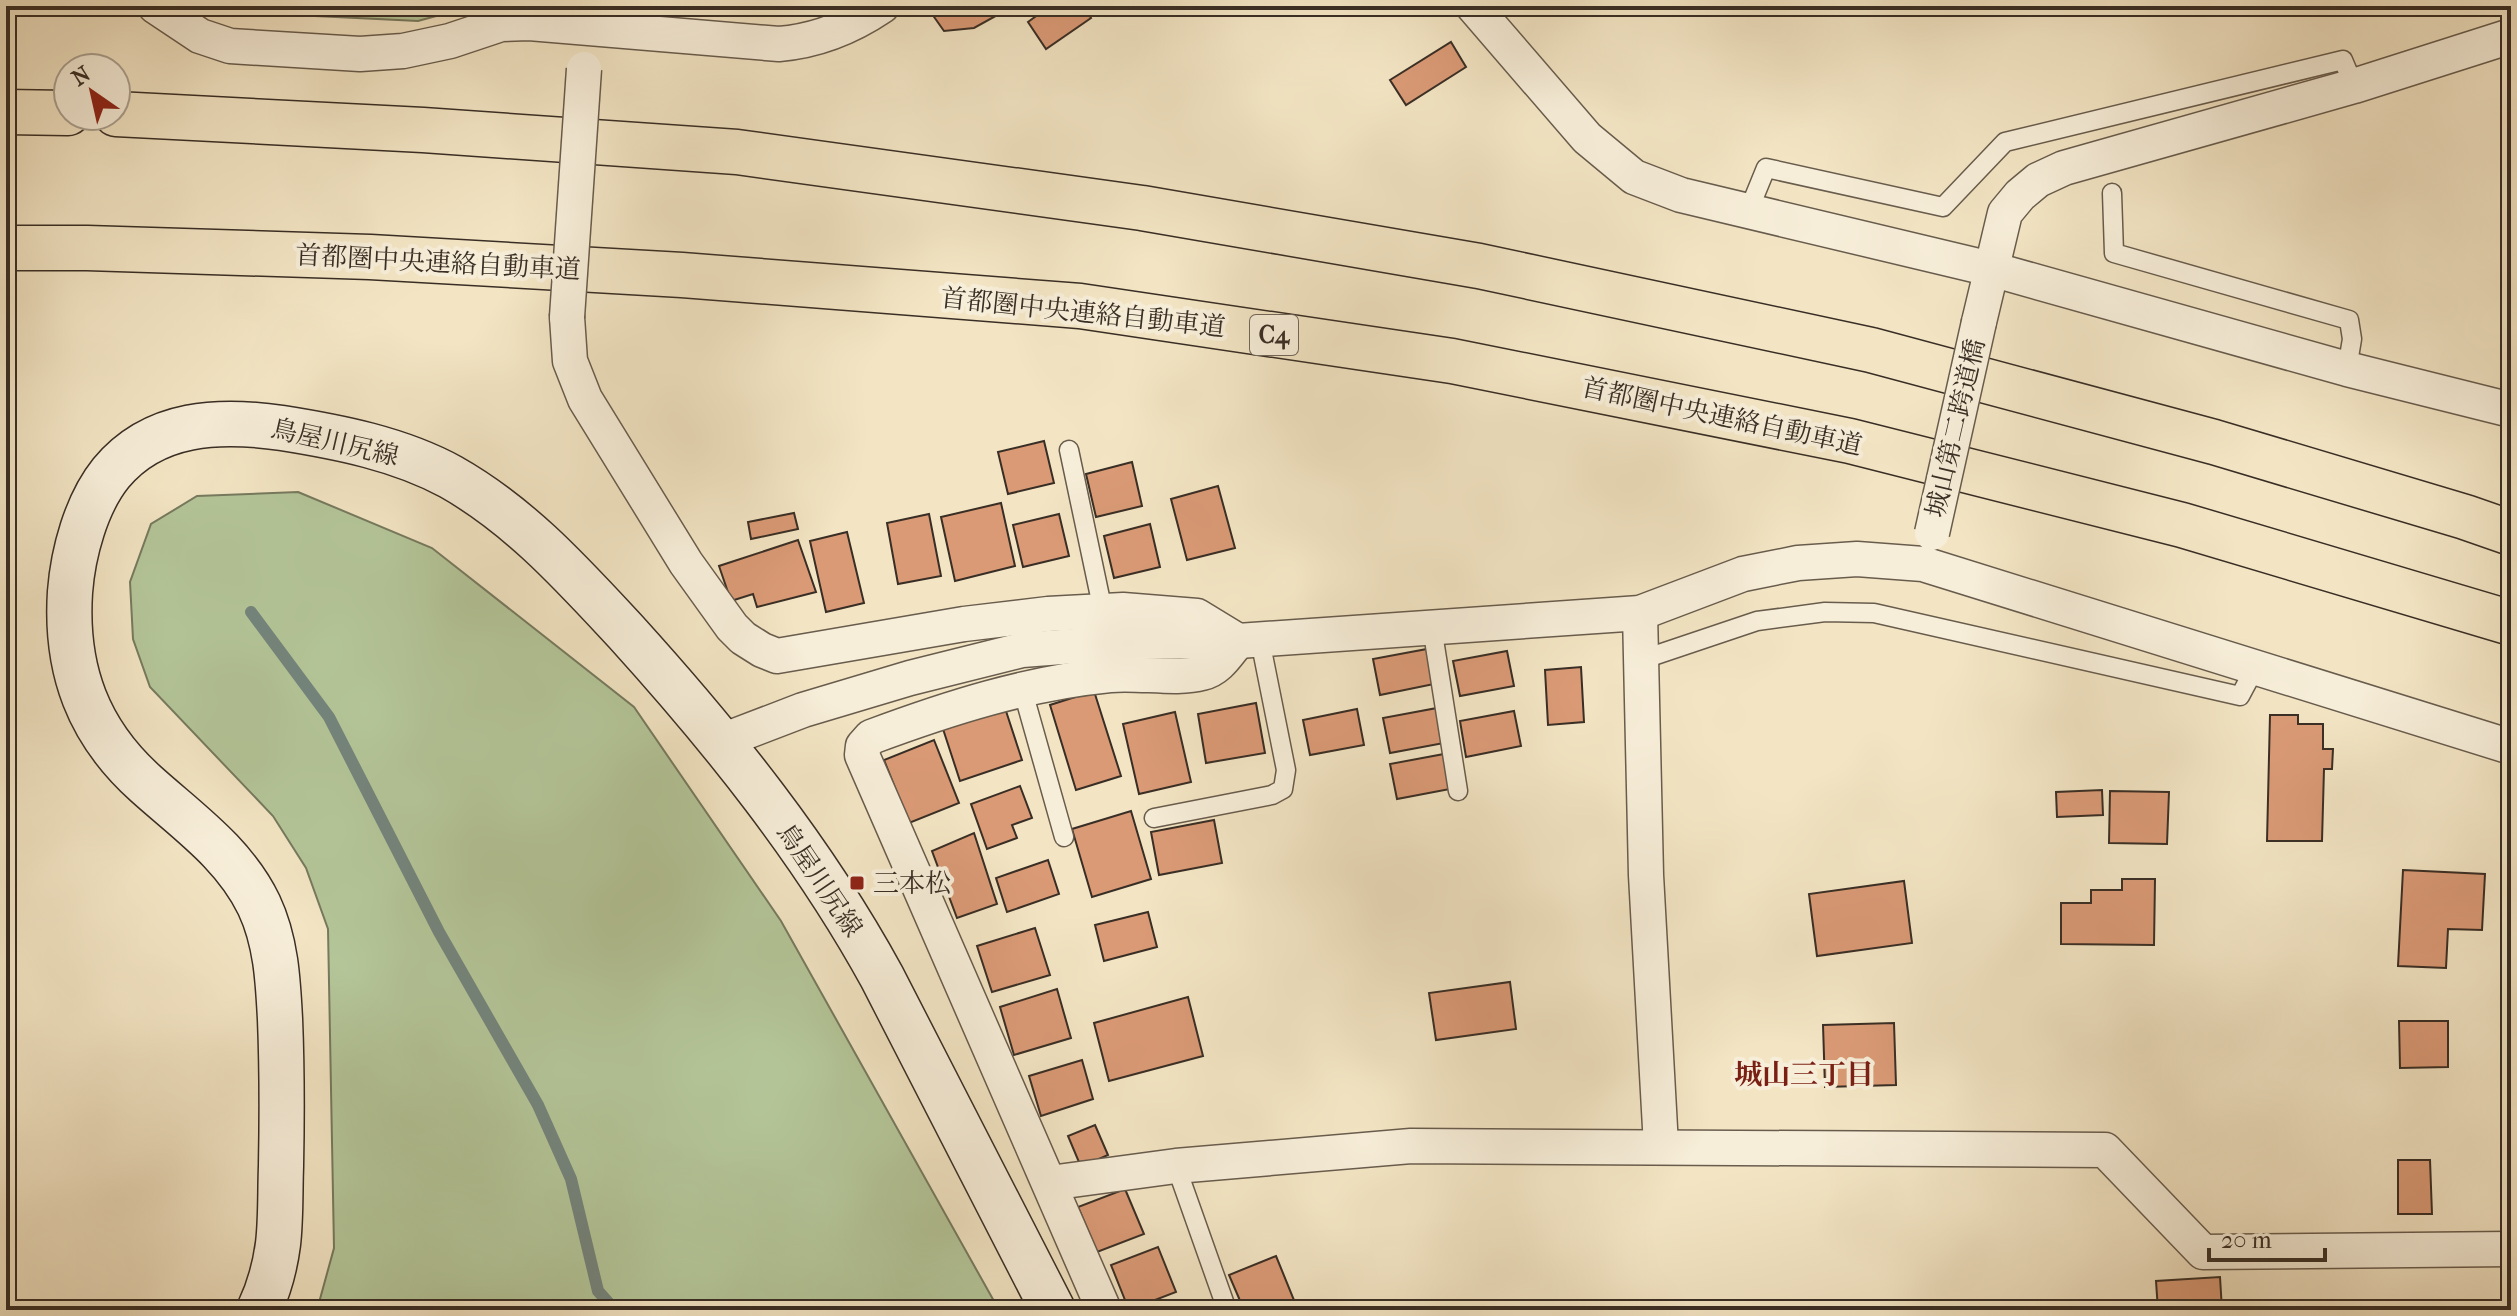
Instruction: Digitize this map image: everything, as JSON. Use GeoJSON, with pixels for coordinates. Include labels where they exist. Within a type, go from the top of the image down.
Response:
{"type":"FeatureCollection","features":[{"type":"Feature","properties":{"kind":"highway"},"geometry":{"type":"LineString","coordinates":[[6,112],[52,113]]}},
{"type":"Feature","properties":{"kind":"highway"},"geometry":{"type":"LineString","coordinates":[[132,115],[423,130],[737,152],[1142,208],[1479,266],[1871,350],[2214,442],[2511,533]]}},
{"type":"Feature","properties":{"kind":"highway","name":"首都圏中央連絡自動車道"},"geometry":{"type":"LineString","coordinates":[[6,248],[370,257],[714,277],[1080,306],[1452,361],[1850,441],[2182,525],[2511,623]]}},
{"type":"Feature","properties":{"kind":"main road","name":"鳥屋川尻線"},"geometry":{"type":"LineString","coordinates":[[259,1310],[272,1275],[278,1242],[282,1138],[281,1035],[272,943],[258,904],[238,872],[213,842],[144,783],[117,755],[95,725],[80,688],[71,645],[72,576],[87,518],[108,476],[134,451],[158,437],[197,425],[231,423],[317,434],[428,466],[487,499],[547,548],[640,648],[722,741],[810,862],[866,947],[1053,1310]]}},
{"type":"Feature","properties":{"kind":"street"},"geometry":{"type":"LineString","coordinates":[[155,6],[200,36],[230,46],[360,54],[403,51],[450,41],[501,24],[529,23],[779,44],[805,42],[829,34],[882,6]]}},
{"type":"Feature","properties":{"kind":"street"},"geometry":{"type":"LineString","coordinates":[[1473,6],[1587,138],[1634,177],[1681,195],[1991,269],[2347,369],[2511,410]]}},
{"type":"Feature","properties":{"kind":"street"},"geometry":{"type":"LineString","coordinates":[[590,28],[584,69],[567,317],[570,361],[585,399],[695,576],[743,638],[777,656],[964,624],[1048,614],[1159,611],[1197,616],[1249,640]]}},
{"type":"Feature","properties":{"kind":"street","name":"城山第二跨道橋"},"geometry":{"type":"LineString","coordinates":[[1928,548],[2005,213],[2020,195],[2038,180],[2064,168],[2354,86],[2511,36]]}},
{"type":"Feature","properties":{"kind":"street"},"geometry":{"type":"LineString","coordinates":[[722,741],[803,710],[910,678],[1022,650],[1128,642],[1249,640],[1640,613],[1743,574],[1798,563],[1857,559],[1928,548],[2256,666],[2511,747]]}},
{"type":"Feature","properties":{"kind":"street"},"geometry":{"type":"LineString","coordinates":[[1640,613],[1646,875],[1661,1146]]}},
{"type":"Feature","properties":{"kind":"street"},"geometry":{"type":"LineString","coordinates":[[1104,1310],[862,755],[863,746],[871,737],[942,710],[1022,688],[1112,674],[1199,674],[1215,669],[1249,640]]}},
{"type":"Feature","properties":{"kind":"street"},"geometry":{"type":"LineString","coordinates":[[1050,1183],[1176,1166],[1411,1146],[2105,1150],[2203,1252],[2511,1249]]}},
{"type":"Feature","properties":{"kind":"lane"},"geometry":{"type":"LineString","coordinates":[[1748,212],[1766,168],[1943,207],[2005,142],[2343,60],[2354,86]]}},
{"type":"Feature","properties":{"kind":"lane"},"geometry":{"type":"LineString","coordinates":[[2112,193],[2114,253],[2349,320],[2352,339],[2347,369]]}},
{"type":"Feature","properties":{"kind":"lane"},"geometry":{"type":"LineString","coordinates":[[1069,450],[1103,611]]}},
{"type":"Feature","properties":{"kind":"lane"},"geometry":{"type":"LineString","coordinates":[[1641,660],[1757,621],[1825,612],[1874,613],[2240,696],[2256,666]]}},
{"type":"Feature","properties":{"kind":"lane"},"geometry":{"type":"LineString","coordinates":[[1432,627],[1458,791]]}},
{"type":"Feature","properties":{"kind":"lane"},"geometry":{"type":"LineString","coordinates":[[1154,818],[1272,795],[1283,789],[1286,770],[1249,640]]}},
{"type":"Feature","properties":{"kind":"lane"},"geometry":{"type":"LineString","coordinates":[[1022,688],[1064,837]]}},
{"type":"Feature","properties":{"kind":"lane"},"geometry":{"type":"LineString","coordinates":[[1176,1166],[1227,1310]]}},
{"type":"Feature","properties":{"kind":"green space"},"geometry":{"type":"Polygon","coordinates":[[[328,6],[473,6],[418,21],[317,16],[328,6]]]}},
{"type":"Feature","properties":{"kind":"green space"},"geometry":{"type":"Polygon","coordinates":[[[298,492],[432,548],[634,707],[781,921],[999,1310],[317,1310],[334,1248],[328,929],[306,868],[273,816],[150,687],[133,639],[130,582],[151,524],[197,496],[298,492]]]}},
{"type":"Feature","properties":{"kind":"building"},"geometry":{"type":"Polygon","coordinates":[[[942,6],[998,6],[1003,12],[974,28],[944,31],[932,14],[942,6]]]}},
{"type":"Feature","properties":{"kind":"building"},"geometry":{"type":"Polygon","coordinates":[[[1050,6],[1083,6],[1091,18],[1046,49],[1028,22],[1050,6]]]}},
{"type":"Feature","properties":{"kind":"building"},"geometry":{"type":"Polygon","coordinates":[[[1451,42],[1466,67],[1406,105],[1390,80],[1451,42]]]}},
{"type":"Feature","properties":{"kind":"building"},"geometry":{"type":"Polygon","coordinates":[[[1044,441],[1054,483],[1008,494],[998,452],[1044,441]]]}},
{"type":"Feature","properties":{"kind":"building"},"geometry":{"type":"Polygon","coordinates":[[[1132,462],[1142,506],[1096,517],[1086,474],[1132,462]]]}},
{"type":"Feature","properties":{"kind":"building"},"geometry":{"type":"Polygon","coordinates":[[[1218,486],[1235,548],[1187,560],[1171,499],[1218,486]]]}},
{"type":"Feature","properties":{"kind":"building"},"geometry":{"type":"Polygon","coordinates":[[[1001,503],[1015,566],[955,581],[941,517],[1001,503]]]}},
{"type":"Feature","properties":{"kind":"building"},"geometry":{"type":"Polygon","coordinates":[[[794,513],[798,529],[751,539],[748,522],[794,513]]]}},
{"type":"Feature","properties":{"kind":"building"},"geometry":{"type":"Polygon","coordinates":[[[929,514],[941,576],[898,584],[887,523],[929,514]]]}},
{"type":"Feature","properties":{"kind":"building"},"geometry":{"type":"Polygon","coordinates":[[[1059,514],[1069,556],[1023,567],[1013,525],[1059,514]]]}},
{"type":"Feature","properties":{"kind":"building"},"geometry":{"type":"Polygon","coordinates":[[[1150,524],[1160,567],[1114,578],[1104,536],[1150,524]]]}},
{"type":"Feature","properties":{"kind":"building"},"geometry":{"type":"Polygon","coordinates":[[[847,532],[864,603],[826,612],[810,541],[847,532]]]}},
{"type":"Feature","properties":{"kind":"building"},"geometry":{"type":"Polygon","coordinates":[[[798,540],[816,592],[757,607],[753,594],[731,601],[719,566],[798,540]]]}},
{"type":"Feature","properties":{"kind":"building"},"geometry":{"type":"Polygon","coordinates":[[[1427,649],[1434,684],[1380,695],[1373,659],[1427,649]]]}},
{"type":"Feature","properties":{"kind":"building"},"geometry":{"type":"Polygon","coordinates":[[[1507,651],[1514,686],[1460,696],[1453,661],[1507,651]]]}},
{"type":"Feature","properties":{"kind":"building"},"geometry":{"type":"Polygon","coordinates":[[[1581,667],[1584,722],[1548,725],[1545,670],[1581,667]]]}},
{"type":"Feature","properties":{"kind":"building"},"geometry":{"type":"Polygon","coordinates":[[[1094,691],[1121,776],[1076,790],[1050,705],[1094,691]]]}},
{"type":"Feature","properties":{"kind":"building"},"geometry":{"type":"Polygon","coordinates":[[[1256,703],[1265,753],[1206,763],[1198,714],[1256,703]]]}},
{"type":"Feature","properties":{"kind":"building"},"geometry":{"type":"Polygon","coordinates":[[[1005,708],[1022,760],[960,781],[943,729],[1005,708]]]}},
{"type":"Feature","properties":{"kind":"building"},"geometry":{"type":"Polygon","coordinates":[[[1437,708],[1444,743],[1390,753],[1383,718],[1437,708]]]}},
{"type":"Feature","properties":{"kind":"building"},"geometry":{"type":"Polygon","coordinates":[[[1357,709],[1364,745],[1310,755],[1303,720],[1357,709]]]}},
{"type":"Feature","properties":{"kind":"building"},"geometry":{"type":"Polygon","coordinates":[[[1514,711],[1521,746],[1466,757],[1460,721],[1514,711]]]}},
{"type":"Feature","properties":{"kind":"building"},"geometry":{"type":"Polygon","coordinates":[[[1175,712],[1191,782],[1139,794],[1123,724],[1175,712]]]}},
{"type":"Feature","properties":{"kind":"building"},"geometry":{"type":"Polygon","coordinates":[[[2270,715],[2298,715],[2298,724],[2323,724],[2323,749],[2333,749],[2332,769],[2324,769],[2322,841],[2267,841],[2270,715]]]}},
{"type":"Feature","properties":{"kind":"building"},"geometry":{"type":"Polygon","coordinates":[[[934,740],[959,803],[909,823],[884,760],[934,740]]]}},
{"type":"Feature","properties":{"kind":"building"},"geometry":{"type":"Polygon","coordinates":[[[1444,754],[1450,789],[1397,799],[1390,764],[1444,754]]]}},
{"type":"Feature","properties":{"kind":"building"},"geometry":{"type":"Polygon","coordinates":[[[1020,786],[1032,818],[1012,825],[1017,838],[987,849],[971,804],[1020,786]]]}},
{"type":"Feature","properties":{"kind":"building"},"geometry":{"type":"Polygon","coordinates":[[[2102,790],[2103,815],[2057,817],[2056,792],[2102,790]]]}},
{"type":"Feature","properties":{"kind":"building"},"geometry":{"type":"Polygon","coordinates":[[[2110,791],[2169,792],[2167,844],[2109,843],[2110,791]]]}},
{"type":"Feature","properties":{"kind":"building"},"geometry":{"type":"Polygon","coordinates":[[[1131,811],[1151,879],[1092,897],[1072,829],[1131,811]]]}},
{"type":"Feature","properties":{"kind":"building"},"geometry":{"type":"Polygon","coordinates":[[[1214,820],[1222,863],[1159,875],[1151,832],[1214,820]]]}},
{"type":"Feature","properties":{"kind":"building"},"geometry":{"type":"Polygon","coordinates":[[[974,833],[997,904],[957,918],[932,851],[974,833]]]}},
{"type":"Feature","properties":{"kind":"building"},"geometry":{"type":"Polygon","coordinates":[[[1048,860],[1059,894],[1007,912],[996,878],[1048,860]]]}},
{"type":"Feature","properties":{"kind":"building"},"geometry":{"type":"Polygon","coordinates":[[[2403,870],[2485,874],[2482,930],[2448,929],[2446,968],[2398,966],[2403,870]]]}},
{"type":"Feature","properties":{"kind":"building"},"geometry":{"type":"Polygon","coordinates":[[[2122,879],[2155,879],[2154,945],[2061,944],[2061,903],[2091,903],[2091,890],[2122,890],[2122,879]]]}},
{"type":"Feature","properties":{"kind":"building"},"geometry":{"type":"Polygon","coordinates":[[[1904,881],[1912,943],[1817,956],[1809,894],[1904,881]]]}},
{"type":"Feature","properties":{"kind":"building"},"geometry":{"type":"Polygon","coordinates":[[[1148,912],[1157,947],[1104,961],[1095,925],[1148,912]]]}},
{"type":"Feature","properties":{"kind":"building"},"geometry":{"type":"Polygon","coordinates":[[[1035,928],[1050,975],[992,992],[977,946],[1035,928]]]}},
{"type":"Feature","properties":{"kind":"building"},"geometry":{"type":"Polygon","coordinates":[[[1510,982],[1516,1029],[1436,1040],[1429,993],[1510,982]]]}},
{"type":"Feature","properties":{"kind":"building"},"geometry":{"type":"Polygon","coordinates":[[[1057,989],[1071,1038],[1014,1055],[1000,1007],[1057,989]]]}},
{"type":"Feature","properties":{"kind":"building"},"geometry":{"type":"Polygon","coordinates":[[[1188,997],[1203,1056],[1109,1081],[1094,1023],[1188,997]]]}},
{"type":"Feature","properties":{"kind":"building"},"geometry":{"type":"Polygon","coordinates":[[[2399,1021],[2448,1021],[2448,1067],[2400,1068],[2399,1021]]]}},
{"type":"Feature","properties":{"kind":"building"},"geometry":{"type":"Polygon","coordinates":[[[1894,1023],[1896,1085],[1825,1087],[1823,1025],[1894,1023]]]}},
{"type":"Feature","properties":{"kind":"building"},"geometry":{"type":"Polygon","coordinates":[[[1082,1060],[1093,1099],[1041,1116],[1029,1076],[1082,1060]]]}},
{"type":"Feature","properties":{"kind":"building"},"geometry":{"type":"Polygon","coordinates":[[[1095,1125],[1108,1155],[1081,1167],[1068,1136],[1095,1125]]]}},
{"type":"Feature","properties":{"kind":"building"},"geometry":{"type":"Polygon","coordinates":[[[2398,1160],[2430,1160],[2432,1214],[2398,1214],[2398,1160]]]}},
{"type":"Feature","properties":{"kind":"building"},"geometry":{"type":"Polygon","coordinates":[[[1125,1189],[1144,1234],[1097,1252],[1078,1207],[1125,1189]]]}},
{"type":"Feature","properties":{"kind":"building"},"geometry":{"type":"Polygon","coordinates":[[[1158,1247],[1176,1292],[1129,1310],[1111,1265],[1158,1247]]]}},
{"type":"Feature","properties":{"kind":"building"},"geometry":{"type":"Polygon","coordinates":[[[1276,1256],[1298,1310],[1244,1310],[1229,1275],[1276,1256]]]}},
{"type":"Feature","properties":{"kind":"building"},"geometry":{"type":"Polygon","coordinates":[[[2220,1277],[2222,1310],[2158,1310],[2156,1281],[2220,1277]]]}},
{"type":"Feature","properties":{"kind":"waterway"},"geometry":{"type":"LineString","coordinates":[[251,612],[329,717],[439,932],[538,1105],[571,1179],[598,1291],[615,1310]]}},
{"type":"Feature","properties":{"kind":"place","name":"三本松"},"geometry":{"type":"Point","coordinates":[857,883]}},
{"type":"Feature","properties":{"kind":"district","name":"城山三丁目"},"geometry":{"type":"Point","coordinates":[1804,1074]}}]}
